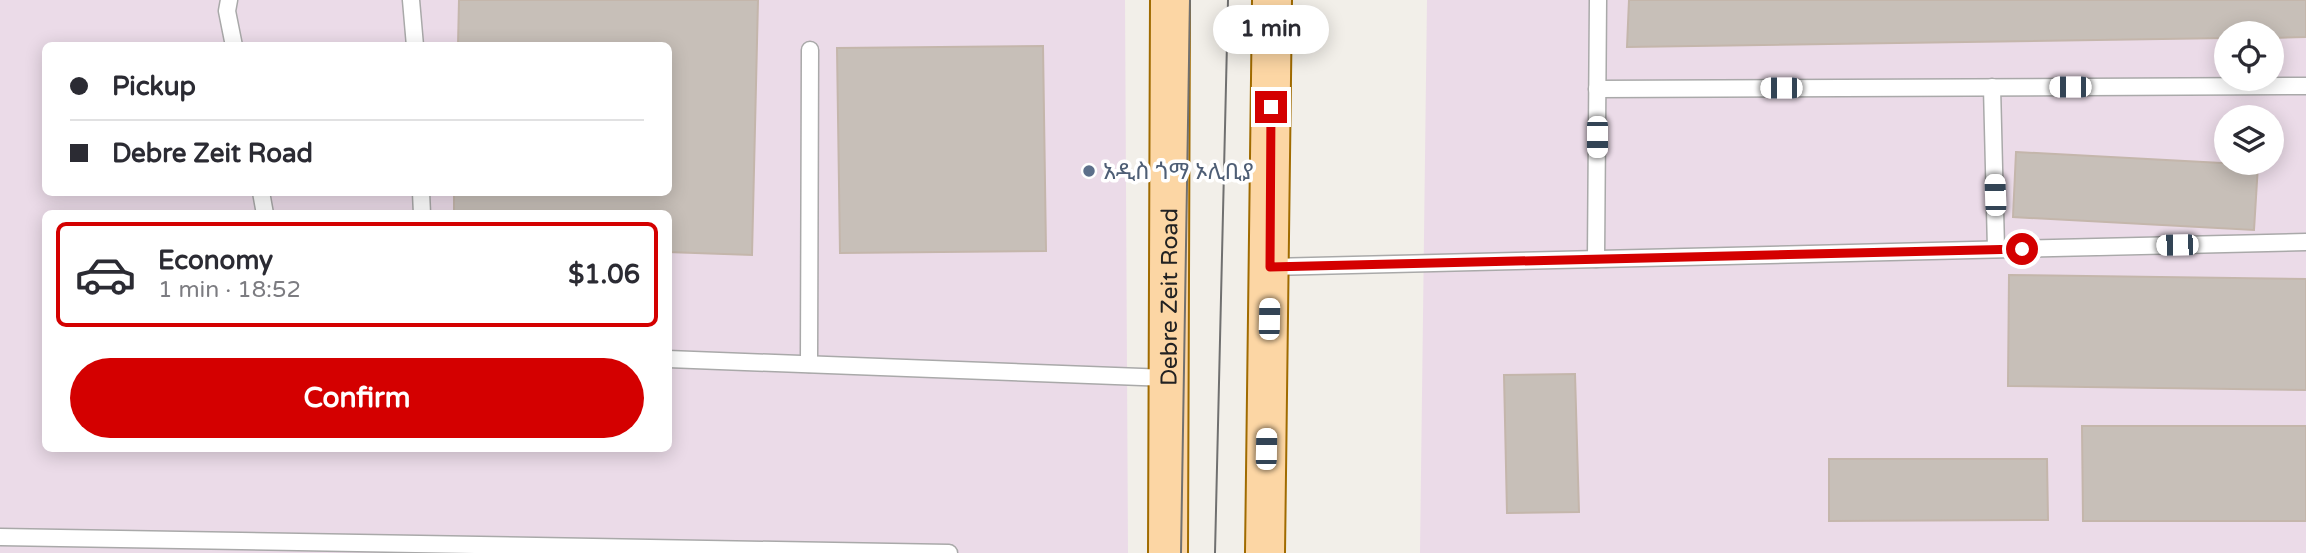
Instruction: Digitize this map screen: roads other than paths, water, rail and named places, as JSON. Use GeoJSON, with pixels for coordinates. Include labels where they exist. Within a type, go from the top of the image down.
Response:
{"type":"FeatureCollection","features":[{"type":"Feature","properties":{"kind":"main road","name":"Debre Zeit Road"},"geometry":{"type":"LineString","coordinates":[[1168,553],[1170,0]]}},
{"type":"Feature","properties":{"kind":"main road"},"geometry":{"type":"LineString","coordinates":[[1265,553],[1272,0]]}},
{"type":"Feature","properties":{"kind":"lane"},"geometry":{"type":"LineString","coordinates":[[229,0],[227,10],[233,42]]}},
{"type":"Feature","properties":{"kind":"lane"},"geometry":{"type":"LineString","coordinates":[[411,0],[415,42]]}},
{"type":"Feature","properties":{"kind":"lane"},"geometry":{"type":"LineString","coordinates":[[1596,259],[1598,0]]}},
{"type":"Feature","properties":{"kind":"lane"},"geometry":{"type":"LineString","coordinates":[[809,364],[810,50]]}},
{"type":"Feature","properties":{"kind":"lane"},"geometry":{"type":"LineString","coordinates":[[1597,89],[2306,86]]}},
{"type":"Feature","properties":{"kind":"lane"},"geometry":{"type":"LineString","coordinates":[[1992,87],[1996,249]]}},
{"type":"Feature","properties":{"kind":"lane"},"geometry":{"type":"LineString","coordinates":[[1270,267],[2306,242]]}},
{"type":"Feature","properties":{"kind":"lane"},"geometry":{"type":"LineString","coordinates":[[672,359],[1168,378]]}},
{"type":"Feature","properties":{"kind":"lane"},"geometry":{"type":"LineString","coordinates":[[0,537],[949,553]]}},
{"type":"Feature","properties":{"kind":"tram line"},"geometry":{"type":"LineString","coordinates":[[1181,553],[1190,0]]}},
{"type":"Feature","properties":{"kind":"tram line"},"geometry":{"type":"LineString","coordinates":[[1215,553],[1228,0]]}},
{"type":"Feature","properties":{"kind":"place","name":"አዲስ ጎማ ኦሊቢያ"},"geometry":{"type":"Point","coordinates":[1089,171]}}]}
